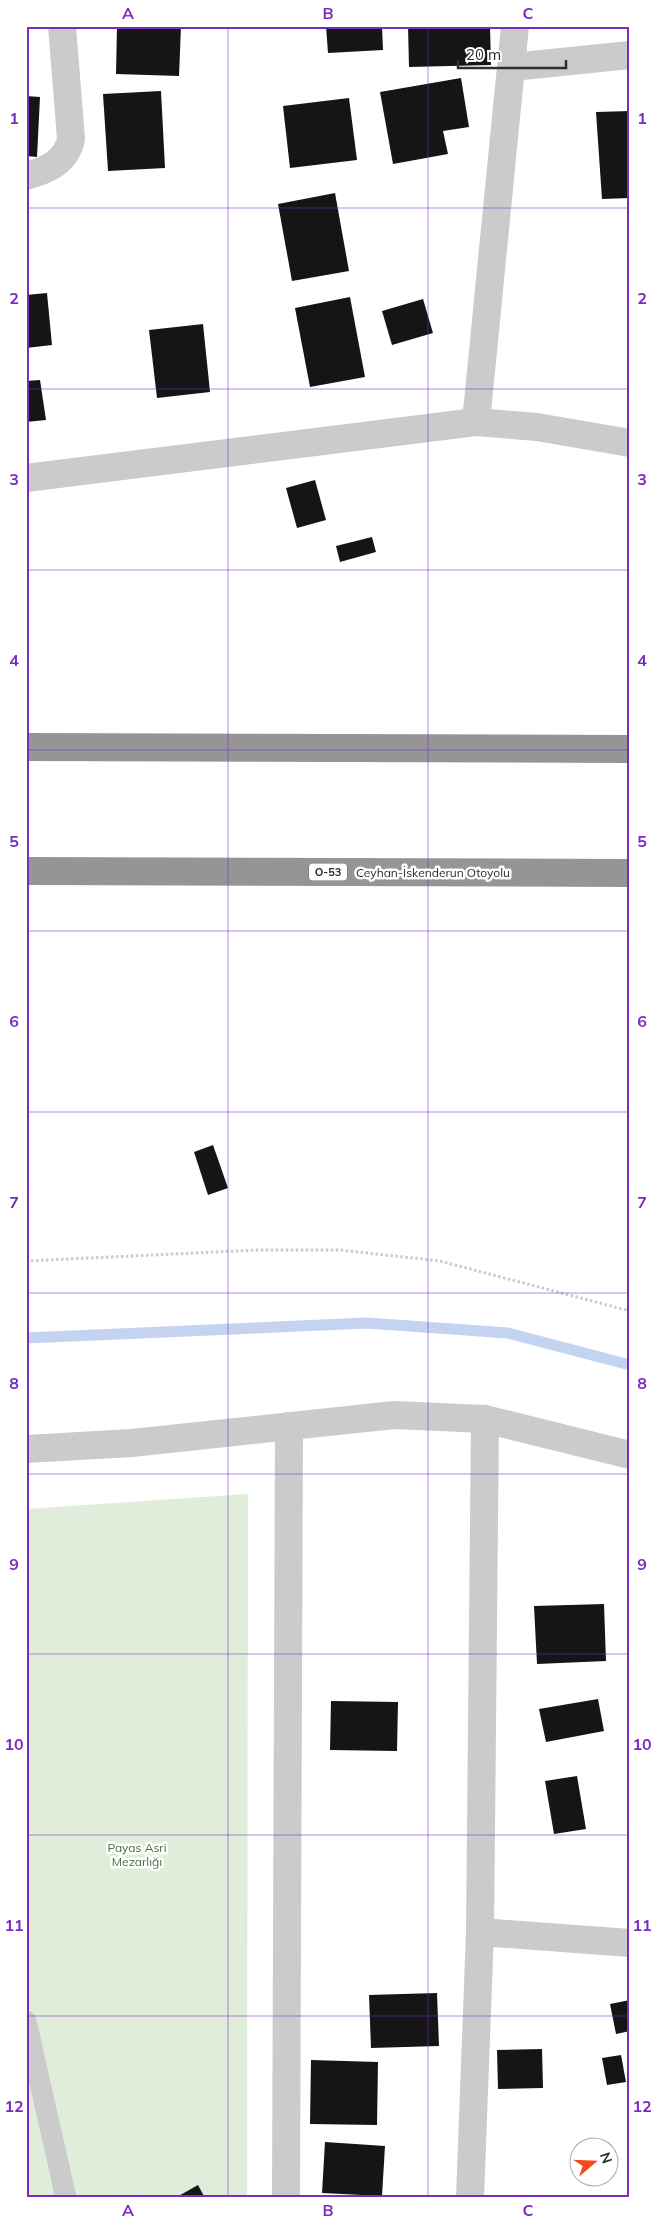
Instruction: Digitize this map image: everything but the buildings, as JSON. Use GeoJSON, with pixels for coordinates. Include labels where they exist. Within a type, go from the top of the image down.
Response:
{"type":"FeatureCollection","features":[{"type":"Feature","properties":{"kind":"highway"},"geometry":{"type":"LineString","coordinates":[[26,747],[630,749]]}},
{"type":"Feature","properties":{"kind":"highway","name":"Ceyhan-İskenderun Otoyolu"},"geometry":{"type":"LineString","coordinates":[[26,871],[630,873]]}},
{"type":"Feature","properties":{"kind":"street"},"geometry":{"type":"LineString","coordinates":[[26,176],[41,172],[56,163],[68,152],[71,139],[62,26]]}},
{"type":"Feature","properties":{"kind":"street"},"geometry":{"type":"LineString","coordinates":[[476,422],[512,67],[514,26]]}},
{"type":"Feature","properties":{"kind":"street"},"geometry":{"type":"LineString","coordinates":[[512,67],[630,55]]}},
{"type":"Feature","properties":{"kind":"street"},"geometry":{"type":"LineString","coordinates":[[26,478],[476,422],[537,427],[630,443]]}},
{"type":"Feature","properties":{"kind":"street"},"geometry":{"type":"LineString","coordinates":[[26,1449],[132,1443],[394,1415],[485,1420],[630,1455]]}},
{"type":"Feature","properties":{"kind":"street"},"geometry":{"type":"LineString","coordinates":[[470,2198],[480,1932],[485,1420]]}},
{"type":"Feature","properties":{"kind":"street"},"geometry":{"type":"LineString","coordinates":[[286,2198],[289,1426]]}},
{"type":"Feature","properties":{"kind":"street"},"geometry":{"type":"LineString","coordinates":[[480,1932],[630,1943]]}},
{"type":"Feature","properties":{"kind":"lane"},"geometry":{"type":"LineString","coordinates":[[26,2021],[66,2198]]}},
{"type":"Feature","properties":{"kind":"path"},"geometry":{"type":"LineString","coordinates":[[26,1261],[258,1250],[340,1250],[440,1261],[630,1311]]}},
{"type":"Feature","properties":{"kind":"green space","name":"Payas Asri Mezarlığı"},"geometry":{"type":"Polygon","coordinates":[[[248,1494],[247,2198],[26,2198],[26,1509],[248,1494]]]}},
{"type":"Feature","properties":{"kind":"waterway"},"geometry":{"type":"LineString","coordinates":[[26,1338],[367,1323],[508,1333],[630,1365]]}}]}
